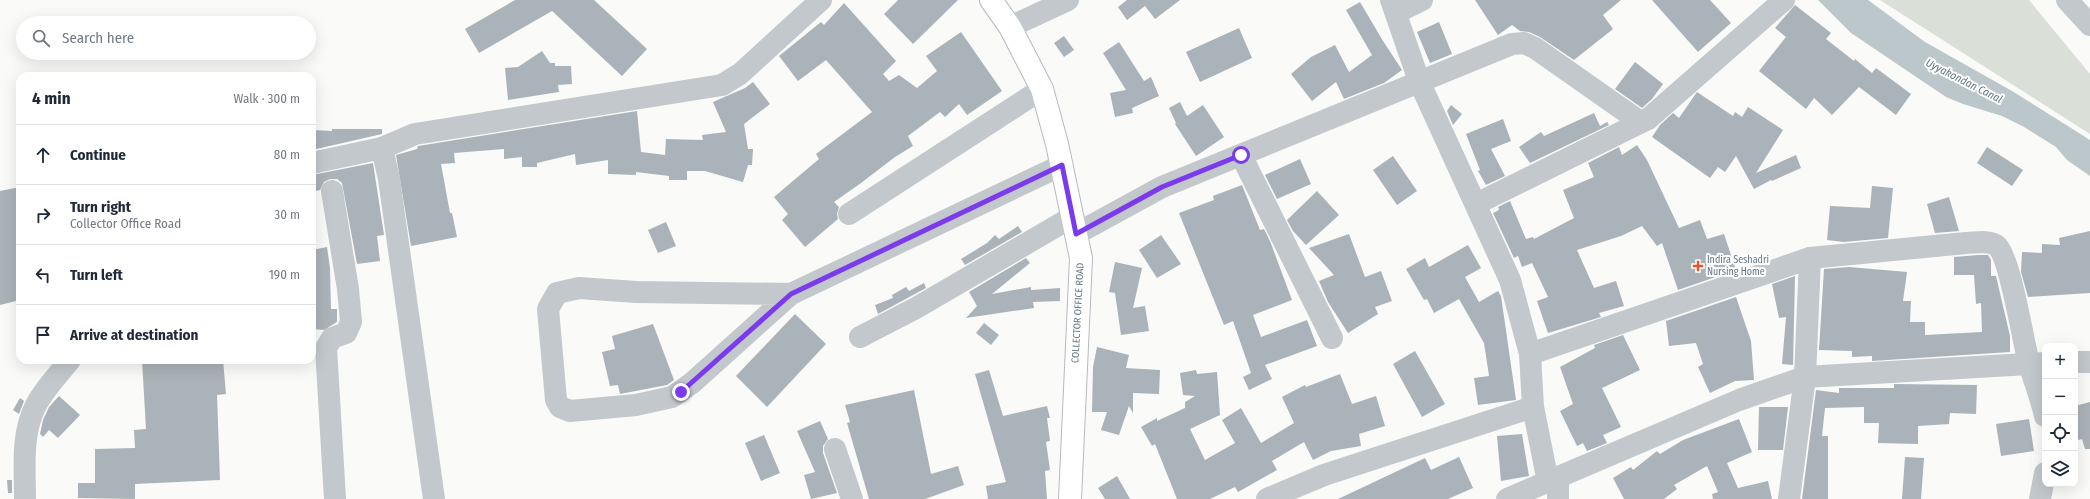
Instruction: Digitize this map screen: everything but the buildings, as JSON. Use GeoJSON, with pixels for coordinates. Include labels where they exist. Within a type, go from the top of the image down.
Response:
{"type":"FeatureCollection","features":[{"type":"Feature","properties":{"kind":"main road","name":"COLLECTOR OFFICE ROAD"},"geometry":{"type":"LineString","coordinates":[[991,0],[1010,27],[1042,90],[1062,165],[1081,258],[1070,499]]}},
{"type":"Feature","properties":{"kind":"street"},"geometry":{"type":"LineString","coordinates":[[316,162],[382,148],[415,134],[722,85],[740,74],[821,0]]}},
{"type":"Feature","properties":{"kind":"street"},"geometry":{"type":"LineString","coordinates":[[1010,27],[1068,0]]}},
{"type":"Feature","properties":{"kind":"street"},"geometry":{"type":"LineString","coordinates":[[1422,0],[1394,6],[1419,81],[1510,280],[1530,354],[1532,406],[1555,487]]}},
{"type":"Feature","properties":{"kind":"street"},"geometry":{"type":"LineString","coordinates":[[1476,204],[1648,119],[1784,0]]}},
{"type":"Feature","properties":{"kind":"street"},"geometry":{"type":"LineString","coordinates":[[2067,0],[2090,25]]}},
{"type":"Feature","properties":{"kind":"street"},"geometry":{"type":"LineString","coordinates":[[860,336],[1074,225],[1162,187],[1512,44],[1524,43],[1535,48],[1639,121],[1648,119]]}},
{"type":"Feature","properties":{"kind":"street"},"geometry":{"type":"LineString","coordinates":[[849,214],[1042,90]]}},
{"type":"Feature","properties":{"kind":"street"},"geometry":{"type":"LineString","coordinates":[[382,148],[390,178],[434,499]]}},
{"type":"Feature","properties":{"kind":"street"},"geometry":{"type":"LineString","coordinates":[[1241,155],[1332,338]]}},
{"type":"Feature","properties":{"kind":"street"},"geometry":{"type":"LineString","coordinates":[[791,294],[636,292],[579,288],[557,293],[548,308],[556,400],[560,407],[570,411],[636,405],[672,397],[686,388],[791,294],[1062,165]]}},
{"type":"Feature","properties":{"kind":"street"},"geometry":{"type":"LineString","coordinates":[[332,191],[348,289],[351,322],[346,334],[332,338],[326,348],[335,499]]}},
{"type":"Feature","properties":{"kind":"street"},"geometry":{"type":"LineString","coordinates":[[1530,354],[1810,258],[1966,242],[1991,242],[2001,251],[2037,363],[2038,388],[2045,415]]}},
{"type":"Feature","properties":{"kind":"street"},"geometry":{"type":"LineString","coordinates":[[1789,499],[1805,377],[1810,258]]}},
{"type":"Feature","properties":{"kind":"street"},"geometry":{"type":"LineString","coordinates":[[2078,362],[2090,362]]}},
{"type":"Feature","properties":{"kind":"street"},"geometry":{"type":"LineString","coordinates":[[1508,499],[1555,487],[1739,400],[1805,377],[2037,363]]}},
{"type":"Feature","properties":{"kind":"street"},"geometry":{"type":"LineString","coordinates":[[25,499],[24,445],[28,423],[36,404],[67,364]]}},
{"type":"Feature","properties":{"kind":"street"},"geometry":{"type":"LineString","coordinates":[[1267,499],[1324,475],[1532,406]]}},
{"type":"Feature","properties":{"kind":"street"},"geometry":{"type":"LineString","coordinates":[[835,449],[852,499]]}},
{"type":"Feature","properties":{"kind":"street"},"geometry":{"type":"LineString","coordinates":[[2040,499],[2042,487]]}},
{"type":"Feature","properties":{"kind":"shaded area"},"geometry":{"type":"Polygon","coordinates":[[[1880,0],[2029,0],[2090,74],[2090,134],[1880,0]]]}},
{"type":"Feature","properties":{"kind":"water","name":"Uyyakondan Canal"},"geometry":{"type":"Polygon","coordinates":[[[1818,0],[1868,0],[1925,42],[2012,91],[2090,140],[2090,176],[2067,160],[2056,147],[2024,127],[2002,116],[1946,97],[1851,33],[1818,0]]]}},
{"type":"Feature","properties":{"kind":"place","name":"Indira Seshadri Nursing Home"},"geometry":{"type":"Point","coordinates":[1698,266]}},
{"type":"Feature","properties":{"kind":"route"},"geometry":{"type":"LineString","coordinates":[[681,392],[791,294],[1062,165],[1076,234],[1162,187],[1241,155]]}}]}
